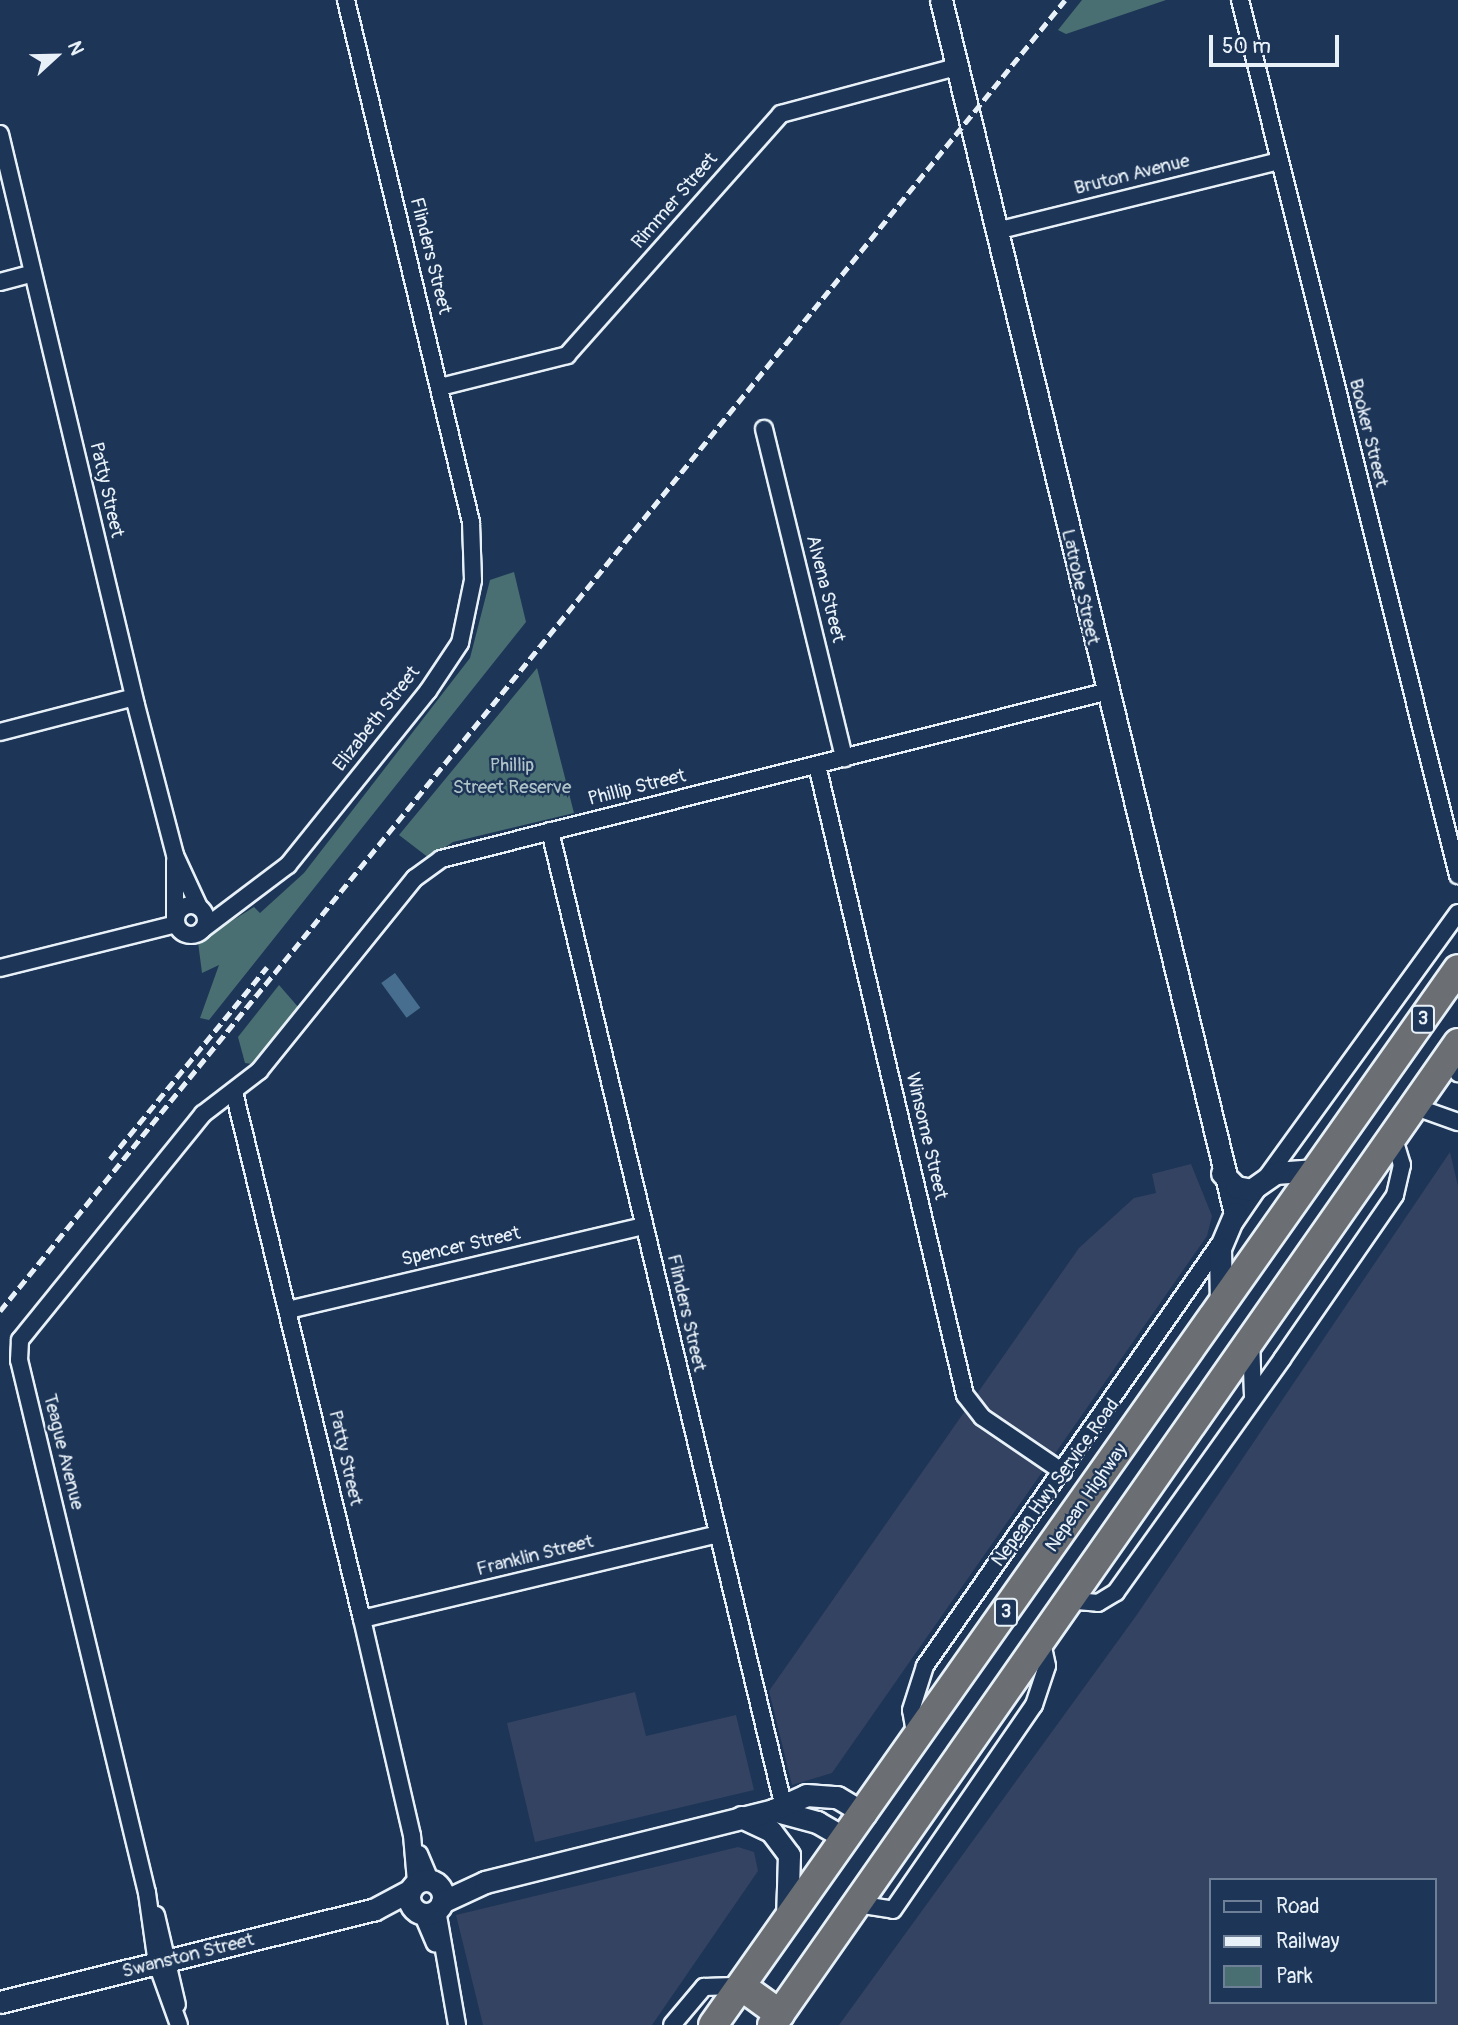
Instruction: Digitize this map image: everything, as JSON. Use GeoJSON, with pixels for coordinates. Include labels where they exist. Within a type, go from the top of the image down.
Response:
{"type":"FeatureCollection","features":[{"type":"Feature","properties":{"kind":"highway","name":"Nepean Highway"},"geometry":{"type":"LineString","coordinates":[[713,2025],[865,1814],[1458,969]]}},
{"type":"Feature","properties":{"kind":"highway","name":"3"},"geometry":{"type":"LineString","coordinates":[[771,2021],[857,1904],[1041,1634],[1413,1106],[1455,1056]]}},
{"type":"Feature","properties":{"kind":"highway"},"geometry":{"type":"LineString","coordinates":[[1069,1522],[1103,1547]]}},
{"type":"Feature","properties":{"kind":"highway"},"geometry":{"type":"LineString","coordinates":[[865,1814],[896,1846]]}},
{"type":"Feature","properties":{"kind":"highway"},"geometry":{"type":"LineString","coordinates":[[847,1839],[896,1846]]}},
{"type":"Feature","properties":{"kind":"highway"},"geometry":{"type":"LineString","coordinates":[[738,1989],[771,2021]]}},
{"type":"Feature","properties":{"kind":"street","name":"Flinders Street"},"geometry":{"type":"LineString","coordinates":[[346,0],[471,522]]}},
{"type":"Feature","properties":{"kind":"street","name":"Latrobe Street"},"geometry":{"type":"LineString","coordinates":[[941,0],[1222,1173],[1230,1229],[1221,1306]]}},
{"type":"Feature","properties":{"kind":"street","name":"Booker Street"},"geometry":{"type":"LineString","coordinates":[[1240,0],[1458,875]]}},
{"type":"Feature","properties":{"kind":"street","name":"Rimmer Street"},"geometry":{"type":"LineString","coordinates":[[440,387],[567,355],[781,114],[957,67]]}},
{"type":"Feature","properties":{"kind":"street","name":"Patty Street"},"geometry":{"type":"LineString","coordinates":[[0,134],[134,697],[175,855],[200,908],[203,929]]}},
{"type":"Feature","properties":{"kind":"street","name":"Bruton Avenue"},"geometry":{"type":"LineString","coordinates":[[996,231],[1279,160]]}},
{"type":"Feature","properties":{"kind":"street"},"geometry":{"type":"LineString","coordinates":[[0,282],[33,274]]}},
{"type":"Feature","properties":{"kind":"street","name":"Alvena Street"},"geometry":{"type":"LineString","coordinates":[[764,429],[845,758]]}},
{"type":"Feature","properties":{"kind":"street","name":"Elizabeth Street"},"geometry":{"type":"LineString","coordinates":[[203,929],[288,865],[460,643],[473,580],[471,522]]}},
{"type":"Feature","properties":{"kind":"street","name":"Phillip Street"},"geometry":{"type":"LineString","coordinates":[[233,1092],[259,1071],[428,868],[457,854],[1105,692]]}},
{"type":"Feature","properties":{"kind":"street"},"geometry":{"type":"LineString","coordinates":[[0,733],[134,697]]}},
{"type":"Feature","properties":{"kind":"street","name":"Winsome Street"},"geometry":{"type":"LineString","coordinates":[[817,765],[965,1395],[982,1417],[1063,1472]]}},
{"type":"Feature","properties":{"kind":"street","name":"Flinders Street"},"geometry":{"type":"LineString","coordinates":[[550,831],[718,1535],[778,1807]]}},
{"type":"Feature","properties":{"kind":"street","name":"Patty Street"},"geometry":{"type":"LineString","coordinates":[[175,855],[176,922]]}},
{"type":"Feature","properties":{"kind":"street","name":"Elizabeth Street"},"geometry":{"type":"LineString","coordinates":[[176,922],[184,906],[200,908],[236,902]]}},
{"type":"Feature","properties":{"kind":"street","name":"Nepean Hwy Service Road"},"geometry":{"type":"LineString","coordinates":[[916,1738],[911,1710],[919,1677],[1263,1181],[1458,913]]}},
{"type":"Feature","properties":{"kind":"street"},"geometry":{"type":"LineString","coordinates":[[0,968],[176,922],[186,934],[203,929]]}},
{"type":"Feature","properties":{"kind":"street","name":"Patty Street"},"geometry":{"type":"LineString","coordinates":[[233,1092],[288,1310],[457,2025]]}},
{"type":"Feature","properties":{"kind":"street","name":"Teague Avenue"},"geometry":{"type":"LineString","coordinates":[[178,2022],[19,1360],[20,1340],[204,1114],[233,1092]]}},
{"type":"Feature","properties":{"kind":"street"},"geometry":{"type":"LineString","coordinates":[[1413,1106],[1458,1122]]}},
{"type":"Feature","properties":{"kind":"street"},"geometry":{"type":"LineString","coordinates":[[1065,1600],[1098,1602],[1116,1592],[1253,1398],[1395,1195],[1402,1165],[1393,1135]]}},
{"type":"Feature","properties":{"kind":"street"},"geometry":{"type":"LineString","coordinates":[[1222,1173],[1242,1189],[1263,1181],[1316,1170]]}},
{"type":"Feature","properties":{"kind":"street","name":"Spencer Street"},"geometry":{"type":"LineString","coordinates":[[288,1310],[644,1226]]}},
{"type":"Feature","properties":{"kind":"street"},"geometry":{"type":"LineString","coordinates":[[1250,1337],[1253,1398]]}},
{"type":"Feature","properties":{"kind":"street","name":"Franklin Street"},"geometry":{"type":"LineString","coordinates":[[362,1619],[718,1535]]}},
{"type":"Feature","properties":{"kind":"street"},"geometry":{"type":"LineString","coordinates":[[857,1904],[893,1910],[1034,1705],[1048,1666],[1041,1634]]}},
{"type":"Feature","properties":{"kind":"street","name":"Swanston Street"},"geometry":{"type":"LineString","coordinates":[[0,2002],[741,1817],[819,1794],[865,1814]]}},
{"type":"Feature","properties":{"kind":"street","name":"Swanston Street"},"geometry":{"type":"LineString","coordinates":[[778,1807],[817,1822],[847,1839]]}},
{"type":"Feature","properties":{"kind":"street"},"geometry":{"type":"LineString","coordinates":[[741,1817],[771,1830],[789,1855],[787,1921]]}},
{"type":"Feature","properties":{"kind":"street"},"geometry":{"type":"LineString","coordinates":[[672,2025],[704,1987],[738,1989]]}},
{"type":"Feature","properties":{"kind":"shaded area"},"geometry":{"type":"Polygon","coordinates":[[[395,973],[420,1008],[407,1018],[381,983],[395,973]]]}},
{"type":"Feature","properties":{"kind":"shaded area"},"geometry":{"type":"Polygon","coordinates":[[[1450,1152],[1458,1186],[1458,2025],[839,2025],[1136,1616],[1450,1152]]]}},
{"type":"Feature","properties":{"kind":"shaded area"},"geometry":{"type":"Polygon","coordinates":[[[1191,1164],[1212,1216],[1207,1236],[832,1773],[792,1785],[769,1691],[1079,1248],[1134,1198],[1156,1193],[1152,1174],[1191,1164]]]}},
{"type":"Feature","properties":{"kind":"shaded area"},"geometry":{"type":"Polygon","coordinates":[[[635,1692],[646,1736],[736,1715],[754,1790],[535,1842],[507,1723],[635,1692]]]}},
{"type":"Feature","properties":{"kind":"shaded area"},"geometry":{"type":"Polygon","coordinates":[[[738,1847],[754,1852],[758,1871],[652,2025],[483,2025],[456,1915],[738,1847]]]}},
{"type":"Feature","properties":{"kind":"green space"},"geometry":{"type":"Polygon","coordinates":[[[1082,0],[1166,0],[1066,34],[1058,30],[1082,0]]]}},
{"type":"Feature","properties":{"kind":"green space"},"geometry":{"type":"Polygon","coordinates":[[[514,572],[526,622],[209,1020],[200,1018],[219,965],[202,973],[198,942],[254,907],[260,913],[304,873],[470,658],[490,580],[514,572]]]}},
{"type":"Feature","properties":{"kind":"green space","name":"Phillip Street Reserve"},"geometry":{"type":"Polygon","coordinates":[[[537,668],[574,813],[453,842],[429,858],[399,835],[537,668]]]}},
{"type":"Feature","properties":{"kind":"green space"},"geometry":{"type":"Polygon","coordinates":[[[279,985],[299,1008],[252,1064],[245,1063],[238,1037],[279,985]]]}},
{"type":"Feature","properties":{"kind":"railway"},"geometry":{"type":"LineString","coordinates":[[0,1311],[1065,0]]}},
{"type":"Feature","properties":{"kind":"railway"},"geometry":{"type":"LineString","coordinates":[[110,1159],[267,967]]}}]}
